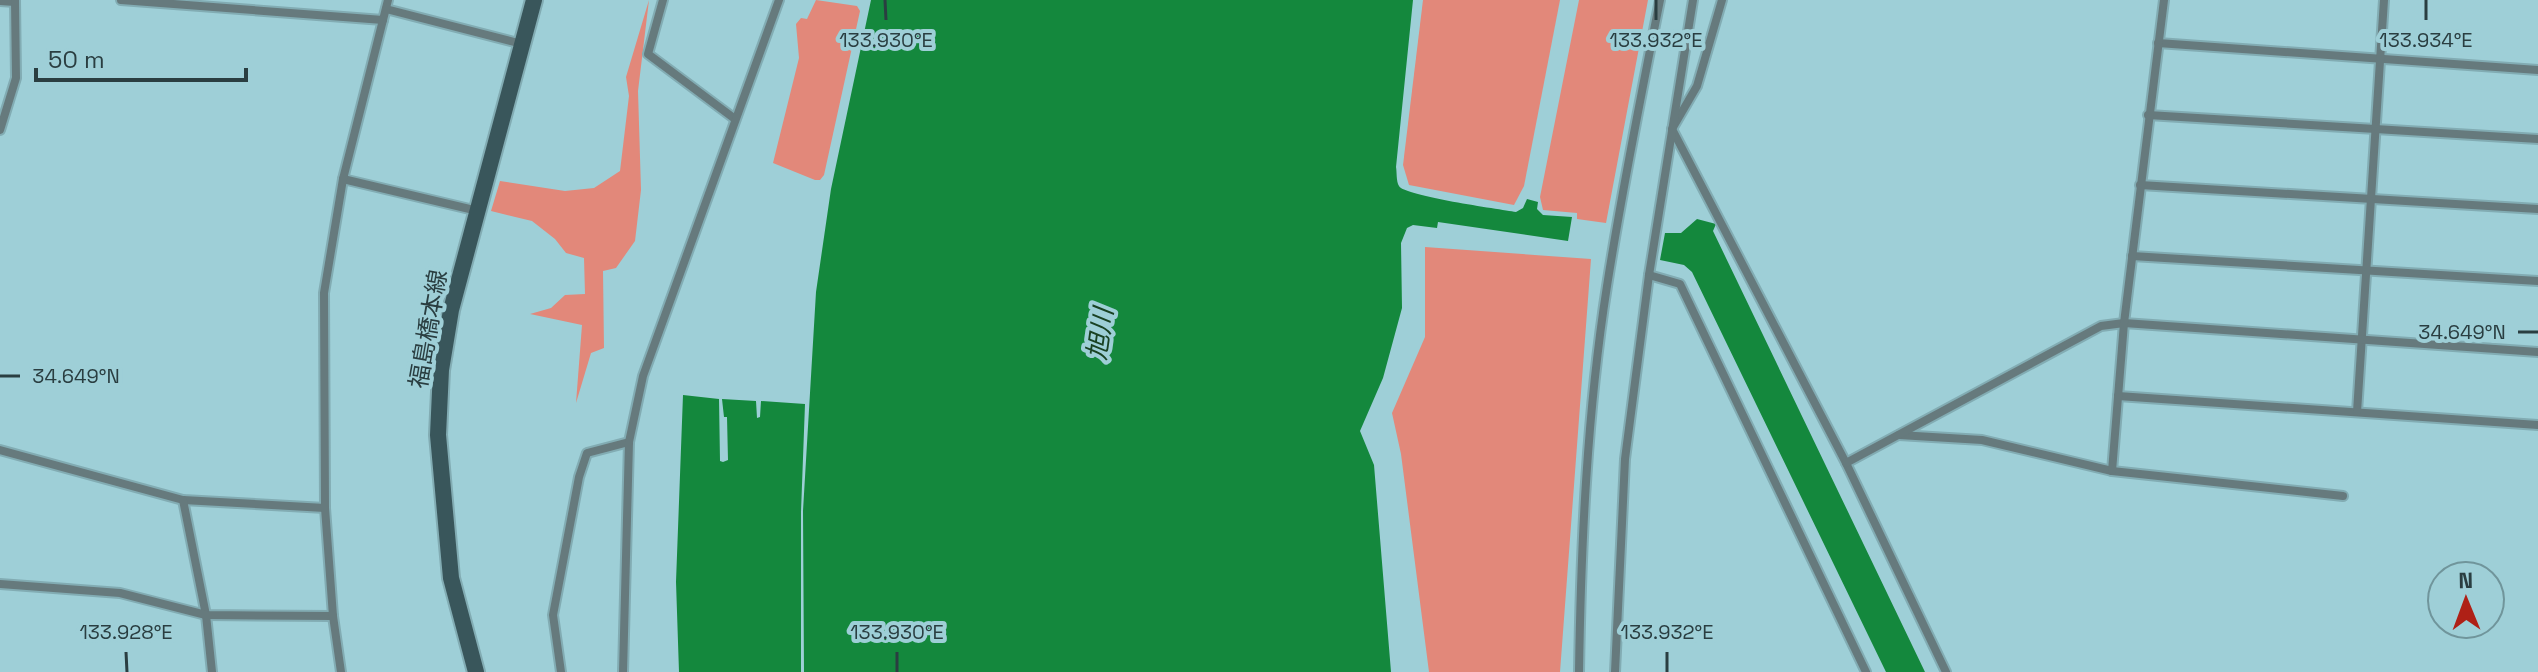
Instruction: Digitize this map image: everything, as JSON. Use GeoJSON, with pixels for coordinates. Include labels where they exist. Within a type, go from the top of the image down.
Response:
{"type":"FeatureCollection","features":[{"type":"Feature","properties":{"kind":"main road","name":"福島橋本線"},"geometry":{"type":"LineString","coordinates":[[476,672],[451,578],[438,435],[441,370],[447,332],[534,0]]}},
{"type":"Feature","properties":{"kind":"street"},"geometry":{"type":"LineString","coordinates":[[121,0],[383,20]]}},
{"type":"Feature","properties":{"kind":"street"},"geometry":{"type":"LineString","coordinates":[[663,0],[648,54],[735,119]]}},
{"type":"Feature","properties":{"kind":"street"},"geometry":{"type":"LineString","coordinates":[[623,672],[629,442],[643,376],[779,0]]}},
{"type":"Feature","properties":{"kind":"street"},"geometry":{"type":"LineString","coordinates":[[1579,672],[1588,464],[1607,288],[1660,0]]}},
{"type":"Feature","properties":{"kind":"street"},"geometry":{"type":"LineString","coordinates":[[1615,672],[1625,459],[1649,275],[1693,0]]}},
{"type":"Feature","properties":{"kind":"street"},"geometry":{"type":"LineString","coordinates":[[1672,129],[1697,86],[1722,0]]}},
{"type":"Feature","properties":{"kind":"street"},"geometry":{"type":"LineString","coordinates":[[2112,471],[2124,323],[2164,0]]}},
{"type":"Feature","properties":{"kind":"street"},"geometry":{"type":"LineString","coordinates":[[2357,412],[2384,0]]}},
{"type":"Feature","properties":{"kind":"street"},"geometry":{"type":"LineString","coordinates":[[0,1],[15,1],[16,78],[0,130]]}},
{"type":"Feature","properties":{"kind":"street"},"geometry":{"type":"LineString","coordinates":[[341,672],[333,616],[325,508],[324,293],[343,179],[387,5],[522,44]]}},
{"type":"Feature","properties":{"kind":"street"},"geometry":{"type":"LineString","coordinates":[[2158,43],[2538,70]]}},
{"type":"Feature","properties":{"kind":"street"},"geometry":{"type":"LineString","coordinates":[[2148,115],[2538,139]]}},
{"type":"Feature","properties":{"kind":"street"},"geometry":{"type":"LineString","coordinates":[[1672,129],[1846,463],[1946,672]]}},
{"type":"Feature","properties":{"kind":"street"},"geometry":{"type":"LineString","coordinates":[[343,179],[478,211]]}},
{"type":"Feature","properties":{"kind":"street"},"geometry":{"type":"LineString","coordinates":[[2140,185],[2538,209]]}},
{"type":"Feature","properties":{"kind":"street"},"geometry":{"type":"LineString","coordinates":[[2132,256],[2538,281]]}},
{"type":"Feature","properties":{"kind":"street"},"geometry":{"type":"LineString","coordinates":[[1649,275],[1680,284],[1866,672]]}},
{"type":"Feature","properties":{"kind":"street"},"geometry":{"type":"LineString","coordinates":[[1846,463],[2101,326],[2124,323],[2538,352]]}},
{"type":"Feature","properties":{"kind":"street"},"geometry":{"type":"LineString","coordinates":[[2118,396],[2538,425]]}},
{"type":"Feature","properties":{"kind":"street"},"geometry":{"type":"LineString","coordinates":[[1898,435],[1982,440],[2112,471],[2343,496]]}},
{"type":"Feature","properties":{"kind":"street"},"geometry":{"type":"LineString","coordinates":[[561,672],[553,615],[579,477],[587,453],[629,442]]}},
{"type":"Feature","properties":{"kind":"street"},"geometry":{"type":"LineString","coordinates":[[0,450],[183,500],[325,508]]}},
{"type":"Feature","properties":{"kind":"street"},"geometry":{"type":"LineString","coordinates":[[183,500],[206,615],[212,672]]}},
{"type":"Feature","properties":{"kind":"street"},"geometry":{"type":"LineString","coordinates":[[0,584],[120,593],[206,615],[333,616]]}},
{"type":"Feature","properties":{"kind":"shaded area"},"geometry":{"type":"Polygon","coordinates":[[[649,0],[638,91],[641,190],[635,241],[616,268],[603,271],[604,348],[591,353],[576,403],[582,325],[530,314],[551,308],[565,295],[585,294],[584,258],[566,253],[555,239],[532,221],[491,211],[500,181],[565,191],[594,188],[620,171],[629,96],[626,77],[649,0]]]}},
{"type":"Feature","properties":{"kind":"shaded area"},"geometry":{"type":"Polygon","coordinates":[[[816,0],[857,6],[860,11],[824,175],[820,180],[773,163],[799,58],[796,24],[801,18],[807,19],[816,0]]]}},
{"type":"Feature","properties":{"kind":"shaded area"},"geometry":{"type":"Polygon","coordinates":[[[1423,0],[1560,0],[1524,186],[1514,205],[1409,185],[1403,165],[1423,0]]]}},
{"type":"Feature","properties":{"kind":"shaded area"},"geometry":{"type":"Polygon","coordinates":[[[1579,0],[1648,0],[1606,223],[1577,219],[1577,213],[1543,210],[1540,197],[1579,0]]]}},
{"type":"Feature","properties":{"kind":"shaded area"},"geometry":{"type":"Polygon","coordinates":[[[1425,247],[1591,259],[1560,672],[1429,672],[1401,454],[1392,413],[1425,337],[1425,247]]]}},
{"type":"Feature","properties":{"kind":"water","name":"旭川"},"geometry":{"type":"Polygon","coordinates":[[[871,0],[1413,0],[1396,167],[1399,186],[1434,198],[1516,212],[1523,208],[1527,199],[1538,202],[1537,209],[1543,215],[1572,217],[1568,241],[1438,222],[1437,228],[1413,225],[1407,228],[1401,243],[1402,308],[1383,378],[1360,431],[1374,465],[1391,672],[804,672],[803,511],[816,292],[831,189],[871,0]]]}},
{"type":"Feature","properties":{"kind":"water"},"geometry":{"type":"Polygon","coordinates":[[[1697,219],[1716,224],[1713,231],[1925,672],[1886,672],[1692,272],[1684,265],[1660,260],[1665,233],[1681,233],[1697,219]]]}},
{"type":"Feature","properties":{"kind":"water"},"geometry":{"type":"Polygon","coordinates":[[[683,395],[719,399],[720,461],[723,462],[728,460],[727,417],[724,417],[722,399],[756,401],[757,418],[760,417],[761,401],[805,404],[801,672],[679,672],[676,582],[683,395]]]}}]}
